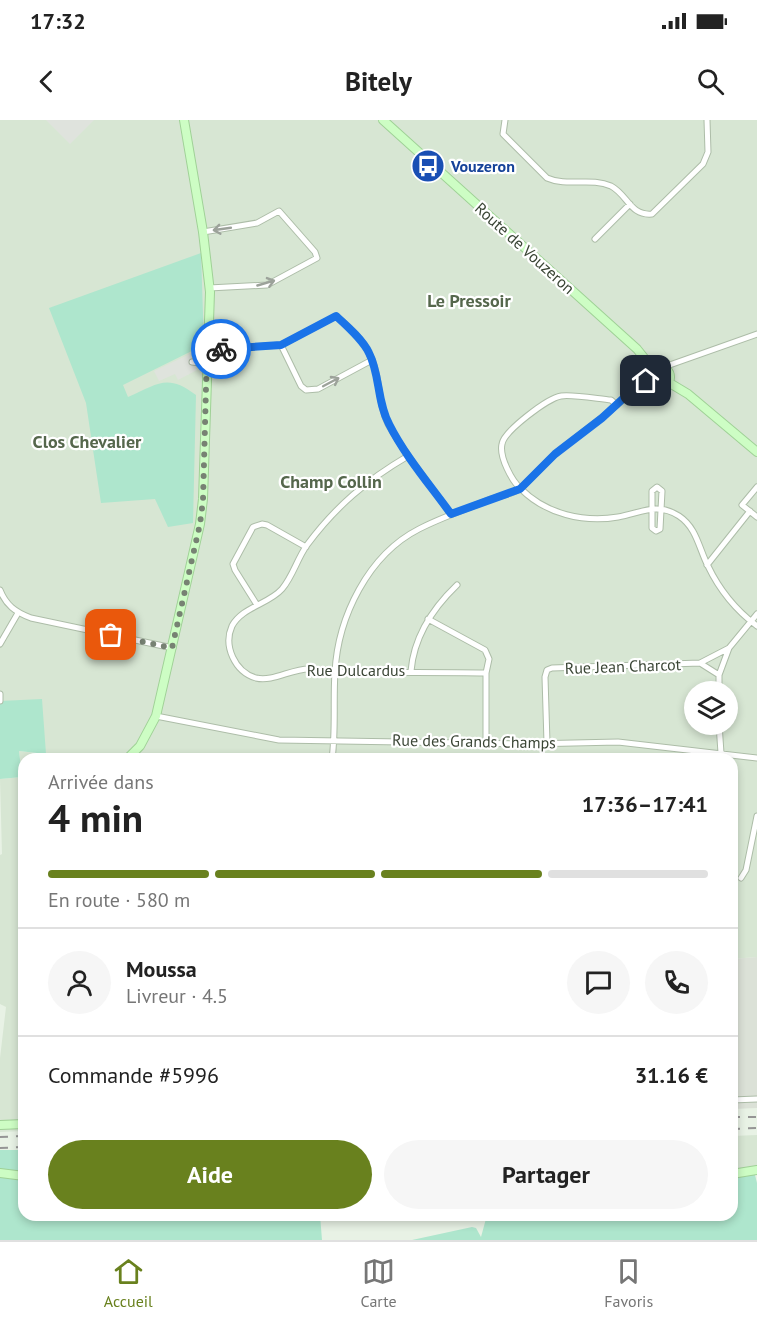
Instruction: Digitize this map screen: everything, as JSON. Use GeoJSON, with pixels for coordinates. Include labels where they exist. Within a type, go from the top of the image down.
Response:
{"type":"FeatureCollection","features":[{"type":"Feature","properties":{"kind":"street"},"geometry":{"type":"LineString","coordinates":[[133,753],[140,746],[156,716],[200,524],[203,500],[209,288],[203,232],[184,120]]}},
{"type":"Feature","properties":{"kind":"street","name":"Route de Vouzeron"},"geometry":{"type":"LineString","coordinates":[[383,120],[637,349],[653,369]]}},
{"type":"Feature","properties":{"kind":"street","name":"Route de Vouzeron"},"geometry":{"type":"LineString","coordinates":[[389,120],[395,129]]}},
{"type":"Feature","properties":{"kind":"street"},"geometry":{"type":"LineString","coordinates":[[505,120],[503,134],[547,178],[556,182],[601,183],[614,187],[643,215],[652,214],[703,164],[708,152],[707,120]]}},
{"type":"Feature","properties":{"kind":"street"},"geometry":{"type":"LineString","coordinates":[[595,239],[630,204]]}},
{"type":"Feature","properties":{"kind":"street"},"geometry":{"type":"LineString","coordinates":[[203,232],[257,223],[279,211],[315,252],[317,258],[267,285],[209,288]]}},
{"type":"Feature","properties":{"kind":"street"},"geometry":{"type":"LineString","coordinates":[[207,350],[281,345],[336,316],[363,343],[372,360],[385,415],[408,456],[451,514]]}},
{"type":"Feature","properties":{"kind":"street"},"geometry":{"type":"LineString","coordinates":[[664,367],[669,371],[668,382],[664,386],[653,385],[650,373],[657,366],[664,367],[757,334]]}},
{"type":"Feature","properties":{"kind":"street"},"geometry":{"type":"LineString","coordinates":[[281,345],[306,390],[318,389],[372,360]]}},
{"type":"Feature","properties":{"kind":"street"},"geometry":{"type":"LineString","coordinates":[[192,362],[207,364]]}},
{"type":"Feature","properties":{"kind":"street"},"geometry":{"type":"LineString","coordinates":[[333,753],[338,647],[347,618],[361,587],[373,568],[390,548],[405,537],[451,514],[520,489],[555,454],[617,405],[639,384],[650,379]]}},
{"type":"Feature","properties":{"kind":"street"},"geometry":{"type":"LineString","coordinates":[[668,382],[688,394],[757,452]]}},
{"type":"Feature","properties":{"kind":"street"},"geometry":{"type":"LineString","coordinates":[[617,405],[610,400],[560,396],[523,420],[505,437],[502,452],[508,470],[520,489],[546,508],[561,514],[615,518],[650,508],[663,508],[679,516],[691,527],[707,565],[719,586],[757,626]]}},
{"type":"Feature","properties":{"kind":"street","name":"Rue Dulcardus"},"geometry":{"type":"LineString","coordinates":[[408,456],[378,474],[353,494],[331,515],[306,547],[281,591],[241,615],[233,624],[229,636],[231,653],[239,668],[254,677],[263,679],[301,670],[486,673]]}},
{"type":"Feature","properties":{"kind":"street"},"geometry":{"type":"LineString","coordinates":[[657,487],[662,491],[663,508],[660,529],[657,531],[652,528],[650,508],[652,491],[657,487]]}},
{"type":"Feature","properties":{"kind":"street"},"geometry":{"type":"LineString","coordinates":[[757,487],[742,505],[757,517]]}},
{"type":"Feature","properties":{"kind":"street"},"geometry":{"type":"LineString","coordinates":[[707,565],[750,511]]}},
{"type":"Feature","properties":{"kind":"street"},"geometry":{"type":"LineString","coordinates":[[257,605],[233,564],[253,527],[267,525],[306,547]]}},
{"type":"Feature","properties":{"kind":"street"},"geometry":{"type":"LineString","coordinates":[[411,671],[412,655],[428,619],[439,603],[457,585]]}},
{"type":"Feature","properties":{"kind":"street"},"geometry":{"type":"LineString","coordinates":[[0,590],[6,601],[18,613],[31,618],[172,648]]}},
{"type":"Feature","properties":{"kind":"street"},"geometry":{"type":"LineString","coordinates":[[0,644],[18,613]]}},
{"type":"Feature","properties":{"kind":"street","name":"Rue Jean Charcot"},"geometry":{"type":"LineString","coordinates":[[719,681],[729,648],[757,614]]}},
{"type":"Feature","properties":{"kind":"street"},"geometry":{"type":"LineString","coordinates":[[428,619],[485,650],[489,659],[486,673],[486,743]]}},
{"type":"Feature","properties":{"kind":"street","name":"Rue Jean Charcot"},"geometry":{"type":"LineString","coordinates":[[547,743],[545,677],[547,670],[700,663],[729,648]]}},
{"type":"Feature","properties":{"kind":"street","name":"Rue Jean Charcot"},"geometry":{"type":"LineString","coordinates":[[700,663],[719,675]]}},
{"type":"Feature","properties":{"kind":"street"},"geometry":{"type":"LineString","coordinates":[[0,694],[0,701]]}},
{"type":"Feature","properties":{"kind":"street","name":"Rue des Grands Champs"},"geometry":{"type":"LineString","coordinates":[[156,716],[210,725],[257,737],[303,741],[618,742],[721,753]]}},
{"type":"Feature","properties":{"kind":"street"},"geometry":{"type":"LineString","coordinates":[[720,735],[721,753]]}},
{"type":"Feature","properties":{"kind":"street","name":"Rue des Grands Champs"},"geometry":{"type":"LineString","coordinates":[[738,755],[757,758]]}},
{"type":"Feature","properties":{"kind":"street"},"geometry":{"type":"LineString","coordinates":[[741,878],[746,870],[757,816]]}},
{"type":"Feature","properties":{"kind":"street"},"geometry":{"type":"LineString","coordinates":[[738,1100],[757,1099]]}},
{"type":"Feature","properties":{"kind":"street"},"geometry":{"type":"LineString","coordinates":[[0,1125],[18,1124]]}},
{"type":"Feature","properties":{"kind":"street"},"geometry":{"type":"LineString","coordinates":[[738,1173],[757,1170]]}},
{"type":"Feature","properties":{"kind":"street"},"geometry":{"type":"LineString","coordinates":[[0,1173],[18,1175]]}},
{"type":"Feature","properties":{"kind":"shaded area"},"geometry":{"type":"Polygon","coordinates":[[[0,120],[757,120],[757,957],[738,959],[738,753],[44,753],[0,701],[0,120]]]}},
{"type":"Feature","properties":{"kind":"shaded area"},"geometry":{"type":"Polygon","coordinates":[[[46,120],[94,120],[70,144],[46,120]]]}},
{"type":"Feature","properties":{"kind":"shaded area"},"geometry":{"type":"Polygon","coordinates":[[[190,354],[197,370],[178,380],[175,374],[159,381],[154,371],[190,354]]]}},
{"type":"Feature","properties":{"kind":"shaded area"},"geometry":{"type":"Polygon","coordinates":[[[18,777],[18,1131],[0,1132],[0,1058],[6,1007],[0,1004],[0,855],[2,854],[0,779],[18,777]]]}},
{"type":"Feature","properties":{"kind":"shaded area"},"geometry":{"type":"Polygon","coordinates":[[[757,957],[757,1108],[738,1109],[738,959],[757,957]]]}},
{"type":"Feature","properties":{"kind":"shaded area"},"geometry":{"type":"Polygon","coordinates":[[[757,1135],[757,1170],[738,1173],[738,1136],[757,1135]]]}},
{"type":"Feature","properties":{"kind":"green space"},"geometry":{"type":"Polygon","coordinates":[[[201,253],[204,345],[123,385],[128,397],[162,383],[177,384],[196,395],[193,523],[168,527],[155,499],[101,503],[86,403],[49,308],[201,253]]]}},
{"type":"Feature","properties":{"kind":"green space"},"geometry":{"type":"Polygon","coordinates":[[[42,699],[46,753],[19,751],[18,777],[0,779],[0,701],[42,699]]]}},
{"type":"Feature","properties":{"kind":"green space"},"geometry":{"type":"Polygon","coordinates":[[[0,1150],[18,1150],[18,1221],[320,1221],[322,1240],[0,1240],[0,1150]]]}},
{"type":"Feature","properties":{"kind":"green space"},"geometry":{"type":"Polygon","coordinates":[[[754,1171],[757,1183],[757,1240],[412,1240],[472,1227],[476,1228],[481,1237],[485,1221],[738,1221],[738,1173],[754,1171]]]}},
{"type":"Feature","properties":{"kind":"railway"},"geometry":{"type":"LineString","coordinates":[[738,1117],[757,1117]]}},
{"type":"Feature","properties":{"kind":"railway"},"geometry":{"type":"LineString","coordinates":[[738,1129],[757,1128]]}},
{"type":"Feature","properties":{"kind":"railway"},"geometry":{"type":"LineString","coordinates":[[0,1137],[18,1136]]}},
{"type":"Feature","properties":{"kind":"railway"},"geometry":{"type":"LineString","coordinates":[[0,1148],[18,1147]]}},
{"type":"Feature","properties":{"kind":"way so far"},"geometry":{"type":"LineString","coordinates":[[111,635],[172,648],[200,524],[203,500],[207,350],[221,349]]}},
{"type":"Feature","properties":{"kind":"place","name":"Vouzeron"},"geometry":{"type":"Point","coordinates":[428,166]}},
{"type":"Feature","properties":{"kind":"district","name":"Le Pressoir"},"geometry":{"type":"Point","coordinates":[469,300]}},
{"type":"Feature","properties":{"kind":"district","name":"Clos Chevalier"},"geometry":{"type":"Point","coordinates":[87,441]}},
{"type":"Feature","properties":{"kind":"district","name":"Champ Collin"},"geometry":{"type":"Point","coordinates":[331,481]}},
{"type":"Feature","properties":{"kind":"route"},"geometry":{"type":"LineString","coordinates":[[221,349],[281,345],[336,316],[339,318],[363,343],[369,353],[388,423],[408,456],[451,514],[520,489],[555,454],[602,418],[639,384],[646,381]]}}]}
